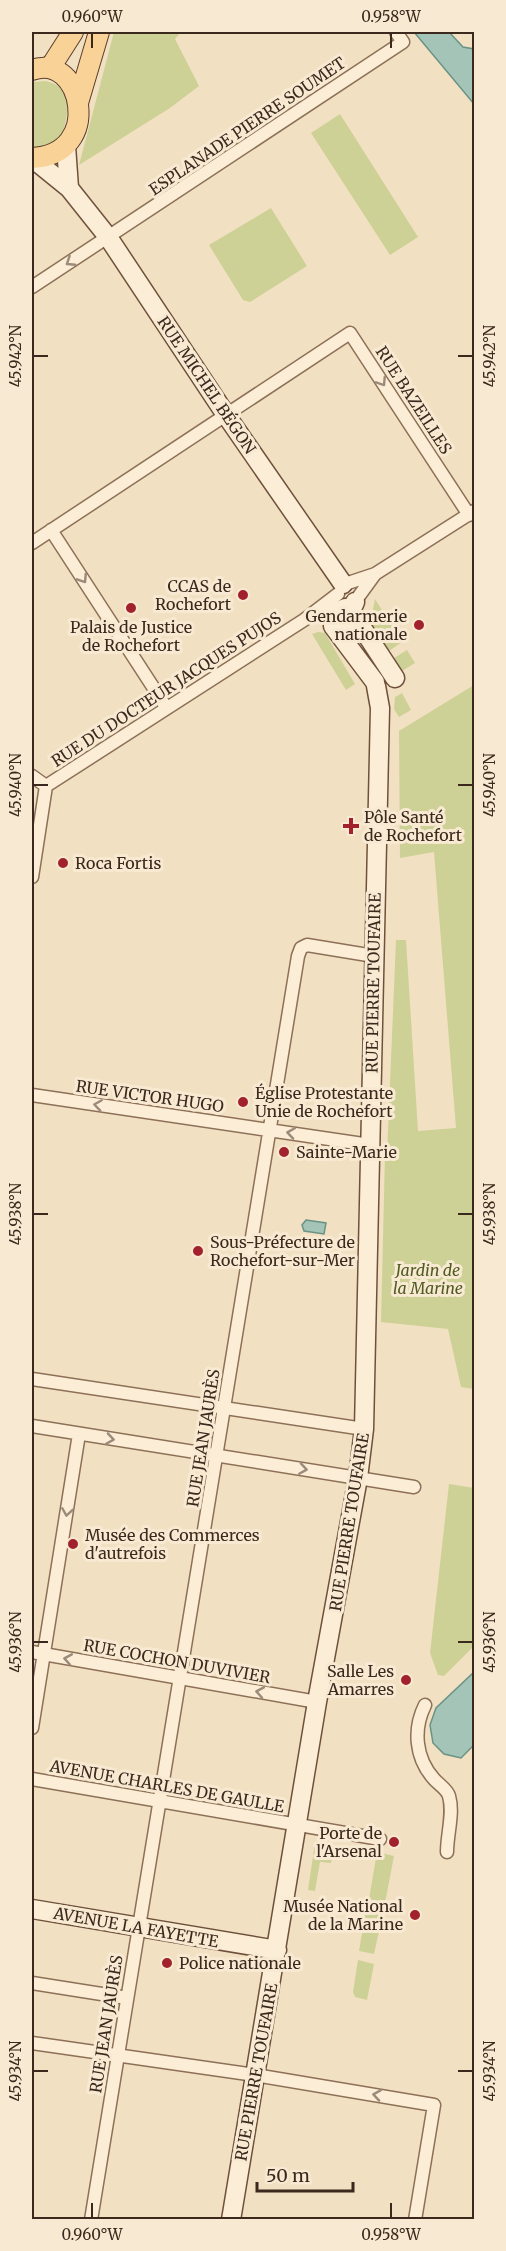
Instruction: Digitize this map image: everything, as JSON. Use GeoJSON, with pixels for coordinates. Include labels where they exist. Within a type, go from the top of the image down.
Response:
{"type":"FeatureCollection","features":[{"type":"Feature","properties":{"kind":"main road"},"geometry":{"type":"LineString","coordinates":[[76,32],[41,69],[66,78],[78,103]]}},
{"type":"Feature","properties":{"kind":"main road"},"geometry":{"type":"LineString","coordinates":[[32,158],[57,153],[66,147],[76,132],[78,103],[99,32]]}},
{"type":"Feature","properties":{"kind":"main road"},"geometry":{"type":"LineString","coordinates":[[66,147],[69,188]]}},
{"type":"Feature","properties":{"kind":"main road","name":"RUE MICHEL BÉGON"},"geometry":{"type":"LineString","coordinates":[[32,158],[69,188],[108,237],[226,416],[344,604],[385,683]]}},
{"type":"Feature","properties":{"kind":"main road","name":"RUE PIERRE TOUFAIRE"},"geometry":{"type":"LineString","coordinates":[[231,2220],[317,1702],[358,1478],[364,1429],[380,708],[385,683]]}},
{"type":"Feature","properties":{"kind":"main road","name":"AVENUE LA FAYETTE"},"geometry":{"type":"LineString","coordinates":[[32,1909],[277,1950]]}},
{"type":"Feature","properties":{"kind":"street"},"geometry":{"type":"LineString","coordinates":[[76,32],[87,76]]}},
{"type":"Feature","properties":{"kind":"street","name":"ESPLANADE PIERRE SOUMET"},"geometry":{"type":"LineString","coordinates":[[32,287],[399,37]]}},
{"type":"Feature","properties":{"kind":"street","name":"RUE BAZEILLES"},"geometry":{"type":"LineString","coordinates":[[226,416],[350,333],[472,513]]}},
{"type":"Feature","properties":{"kind":"street"},"geometry":{"type":"LineString","coordinates":[[32,543],[226,416]]}},
{"type":"Feature","properties":{"kind":"street","name":"RUE DU DOCTEUR JACQUES PUJOS"},"geometry":{"type":"LineString","coordinates":[[304,620],[320,618],[344,604],[375,574],[472,513]]}},
{"type":"Feature","properties":{"kind":"street"},"geometry":{"type":"LineString","coordinates":[[51,530],[166,707]]}},
{"type":"Feature","properties":{"kind":"street","name":"RUE DU DOCTEUR JACQUES PUJOS"},"geometry":{"type":"LineString","coordinates":[[46,786],[304,620],[344,604]]}},
{"type":"Feature","properties":{"kind":"street"},"geometry":{"type":"LineString","coordinates":[[32,776],[46,786],[32,877]]}},
{"type":"Feature","properties":{"kind":"street","name":"RUE JEAN JAURÈS"},"geometry":{"type":"LineString","coordinates":[[91,2220],[298,956],[301,948],[307,945],[374,956]]}},
{"type":"Feature","properties":{"kind":"street","name":"RUE VICTOR HUGO"},"geometry":{"type":"LineString","coordinates":[[32,1095],[370,1145]]}},
{"type":"Feature","properties":{"kind":"street"},"geometry":{"type":"LineString","coordinates":[[32,1379],[364,1429]]}},
{"type":"Feature","properties":{"kind":"street"},"geometry":{"type":"LineString","coordinates":[[32,1426],[414,1487]]}},
{"type":"Feature","properties":{"kind":"street"},"geometry":{"type":"LineString","coordinates":[[32,1728],[37,1653],[79,1434]]}},
{"type":"Feature","properties":{"kind":"street","name":"RUE COCHON DUVIVIER"},"geometry":{"type":"LineString","coordinates":[[37,1653],[317,1702]]}},
{"type":"Feature","properties":{"kind":"street"},"geometry":{"type":"LineString","coordinates":[[425,1705],[418,1722],[418,1745],[426,1770],[449,1794],[451,1813],[447,1852]]}},
{"type":"Feature","properties":{"kind":"street","name":"AVENUE CHARLES DE GAULLE"},"geometry":{"type":"LineString","coordinates":[[32,1779],[380,1839]]}},
{"type":"Feature","properties":{"kind":"street"},"geometry":{"type":"LineString","coordinates":[[32,1983],[127,1998]]}},
{"type":"Feature","properties":{"kind":"street"},"geometry":{"type":"LineString","coordinates":[[32,2043],[255,2075],[434,2105],[415,2220]]}},
{"type":"Feature","properties":{"kind":"green space"},"geometry":{"type":"Polygon","coordinates":[[[114,32],[181,32],[175,39],[199,86],[170,108],[79,165],[114,32]]]}},
{"type":"Feature","properties":{"kind":"green space"},"geometry":{"type":"Polygon","coordinates":[[[45,81],[55,84],[66,96],[66,122],[61,140],[47,147],[33,147],[32,84],[45,81]]]}},
{"type":"Feature","properties":{"kind":"green space"},"geometry":{"type":"Polygon","coordinates":[[[340,114],[418,237],[390,255],[311,133],[340,114]]]}},
{"type":"Feature","properties":{"kind":"green space"},"geometry":{"type":"Polygon","coordinates":[[[271,208],[307,266],[250,302],[243,300],[209,245],[271,208]]]}},
{"type":"Feature","properties":{"kind":"green space"},"geometry":{"type":"Polygon","coordinates":[[[375,599],[402,642],[389,651],[373,627],[375,599]]]}},
{"type":"Feature","properties":{"kind":"green space"},"geometry":{"type":"Polygon","coordinates":[[[325,633],[355,684],[346,690],[312,634],[325,633]]]}},
{"type":"Feature","properties":{"kind":"green space"},"geometry":{"type":"Polygon","coordinates":[[[407,650],[415,663],[402,671],[394,658],[407,650]]]}},
{"type":"Feature","properties":{"kind":"green space","name":"Jardin de la Marine"},"geometry":{"type":"Polygon","coordinates":[[[474,685],[474,1389],[461,1387],[448,1329],[381,1322],[385,1155],[387,1155],[396,940],[406,940],[418,1131],[456,1128],[434,852],[400,858],[399,731],[474,685]]]}},
{"type":"Feature","properties":{"kind":"green space"},"geometry":{"type":"Polygon","coordinates":[[[402,693],[411,710],[399,717],[394,709],[395,697],[402,693]]]}},
{"type":"Feature","properties":{"kind":"green space"},"geometry":{"type":"Polygon","coordinates":[[[449,1484],[474,1488],[474,1646],[444,1676],[438,1675],[430,1653],[449,1484]]]}},
{"type":"Feature","properties":{"kind":"green space"},"geometry":{"type":"Polygon","coordinates":[[[315,1843],[334,1846],[331,1863],[320,1862],[315,1891],[308,1890],[315,1843]]]}},
{"type":"Feature","properties":{"kind":"green space"},"geometry":{"type":"Polygon","coordinates":[[[377,1852],[394,1856],[385,1903],[369,1899],[377,1852]]]}},
{"type":"Feature","properties":{"kind":"green space"},"geometry":{"type":"Polygon","coordinates":[[[366,1909],[383,1913],[374,1954],[359,1951],[366,1909]]]}},
{"type":"Feature","properties":{"kind":"green space"},"geometry":{"type":"Polygon","coordinates":[[[358,1960],[374,1964],[367,2000],[355,1997],[353,1992],[358,1960]]]}},
{"type":"Feature","properties":{"kind":"shaded area"},"geometry":{"type":"Polygon","coordinates":[[[414,32],[449,32],[463,47],[474,49],[474,104],[414,32]]]}},
{"type":"Feature","properties":{"kind":"shaded area"},"geometry":{"type":"Polygon","coordinates":[[[306,1220],[326,1223],[324,1234],[304,1231],[302,1225],[306,1220]]]}},
{"type":"Feature","properties":{"kind":"shaded area"},"geometry":{"type":"Polygon","coordinates":[[[474,1672],[474,1745],[461,1758],[444,1754],[433,1743],[430,1725],[436,1708],[474,1672]]]}},
{"type":"Feature","properties":{"kind":"place","name":"CCAS de Rochefort"},"geometry":{"type":"Point","coordinates":[243,595]}},
{"type":"Feature","properties":{"kind":"place","name":"Palais de Justice de Rochefort"},"geometry":{"type":"Point","coordinates":[131,608]}},
{"type":"Feature","properties":{"kind":"place","name":"Gendarmerie nationale"},"geometry":{"type":"Point","coordinates":[419,625]}},
{"type":"Feature","properties":{"kind":"place","name":"Pôle Santé de Rochefort"},"geometry":{"type":"Point","coordinates":[351,826]}},
{"type":"Feature","properties":{"kind":"place","name":"Roca Fortis"},"geometry":{"type":"Point","coordinates":[63,863]}},
{"type":"Feature","properties":{"kind":"place","name":"Église Protestante Unie de Rochefort"},"geometry":{"type":"Point","coordinates":[243,1102]}},
{"type":"Feature","properties":{"kind":"place","name":"Sainte-Marie"},"geometry":{"type":"Point","coordinates":[284,1152]}},
{"type":"Feature","properties":{"kind":"place","name":"Sous-Préfecture de Rochefort-sur-Mer"},"geometry":{"type":"Point","coordinates":[198,1251]}},
{"type":"Feature","properties":{"kind":"place","name":"Musée des Commerces d'autrefois"},"geometry":{"type":"Point","coordinates":[73,1544]}},
{"type":"Feature","properties":{"kind":"place","name":"Salle Les Amarres"},"geometry":{"type":"Point","coordinates":[406,1680]}},
{"type":"Feature","properties":{"kind":"place","name":"Porte de l'Arsenal"},"geometry":{"type":"Point","coordinates":[394,1842]}},
{"type":"Feature","properties":{"kind":"place","name":"Musée National de la Marine"},"geometry":{"type":"Point","coordinates":[415,1915]}},
{"type":"Feature","properties":{"kind":"place","name":"Police nationale"},"geometry":{"type":"Point","coordinates":[167,1963]}}]}
